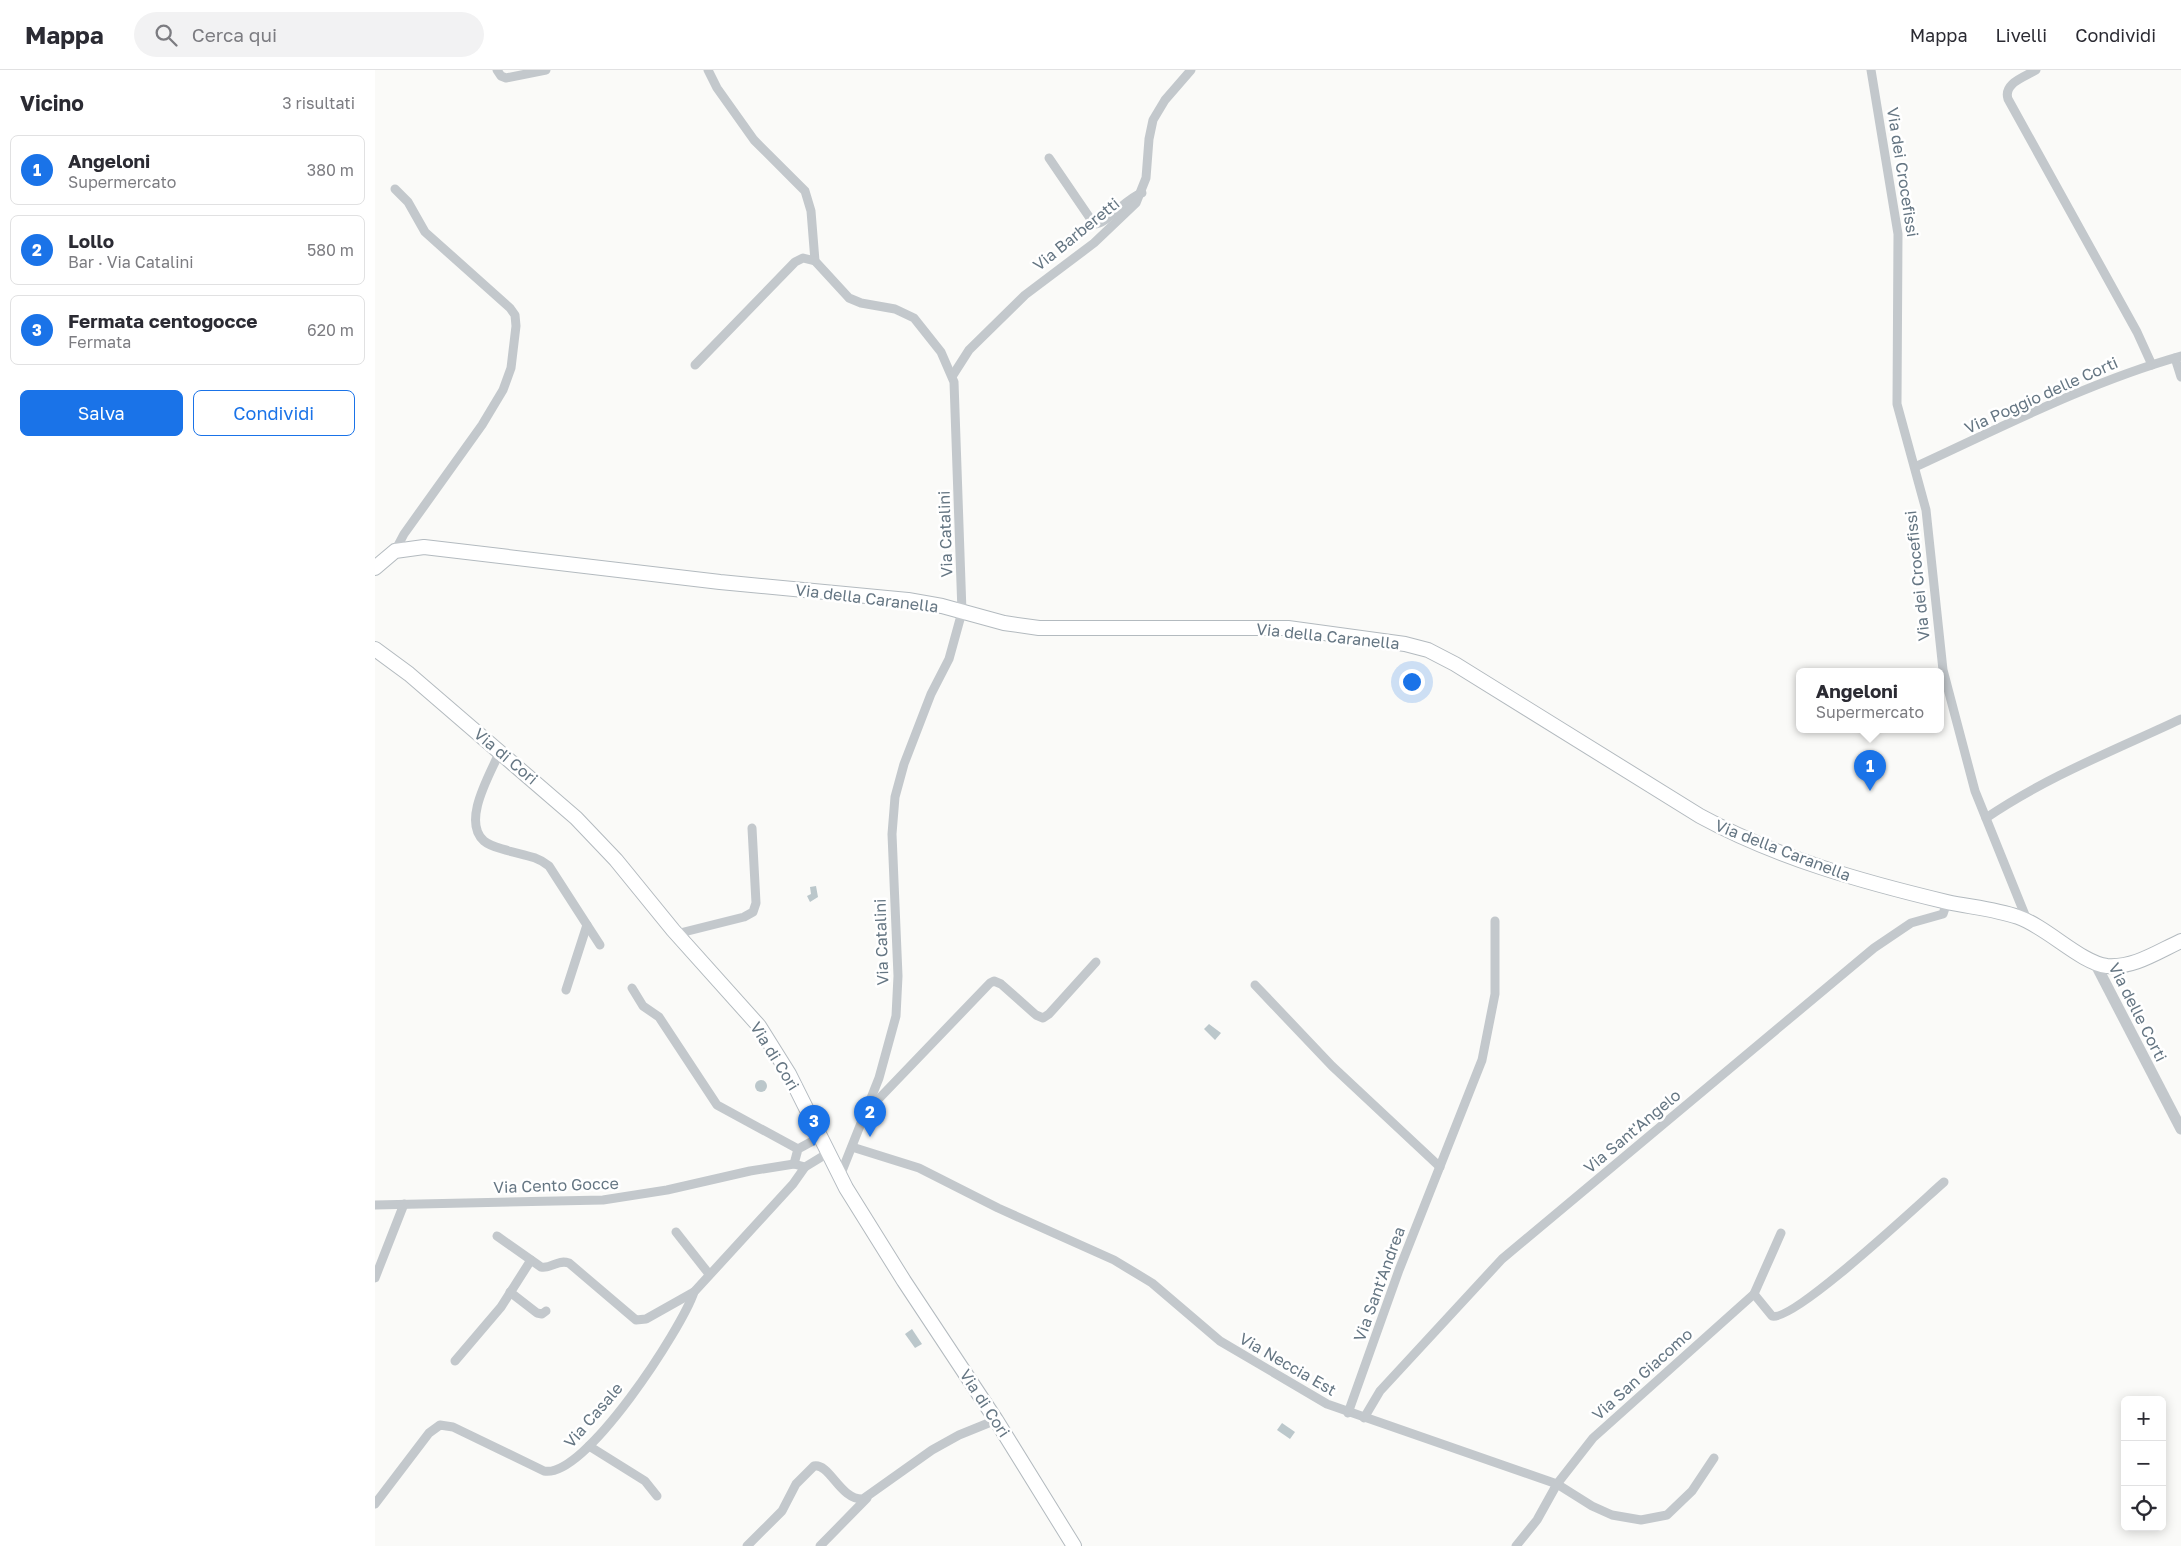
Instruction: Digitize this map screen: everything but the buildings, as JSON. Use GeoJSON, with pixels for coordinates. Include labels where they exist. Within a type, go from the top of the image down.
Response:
{"type":"FeatureCollection","features":[{"type":"Feature","properties":{"kind":"main road","name":"Via della Caranella"},"geometry":{"type":"LineString","coordinates":[[395,551],[411,547],[427,547],[740,584],[908,600],[1004,623],[1049,629],[1279,627],[1375,639],[1424,649],[1455,664],[1676,801],[1726,829],[1834,872],[1947,902],[2006,913],[2027,920],[2095,963],[2120,967],[2129,965],[2181,941]]}},
{"type":"Feature","properties":{"kind":"main road"},"geometry":{"type":"LineString","coordinates":[[375,568],[395,551]]}},
{"type":"Feature","properties":{"kind":"main road","name":"Via di Cori"},"geometry":{"type":"LineString","coordinates":[[375,649],[400,667],[500,751],[584,825],[619,864],[676,934],[736,998],[767,1037],[786,1068],[840,1177],[897,1271],[996,1420],[1075,1546]]}},
{"type":"Feature","properties":{"kind":"street"},"geometry":{"type":"LineString","coordinates":[[497,70],[501,76],[507,78],[546,70]]}},
{"type":"Feature","properties":{"kind":"street"},"geometry":{"type":"LineString","coordinates":[[695,365],[795,262],[803,258],[815,261],[811,207],[805,191],[756,143],[717,88],[708,70]]}},
{"type":"Feature","properties":{"kind":"street","name":"Via Barberetti"},"geometry":{"type":"LineString","coordinates":[[953,375],[963,358],[985,333],[1032,289],[1106,232],[1134,206],[1142,193],[1153,120],[1165,100],[1191,70]]}},
{"type":"Feature","properties":{"kind":"street","name":"Via dei Crocefissi"},"geometry":{"type":"LineString","coordinates":[[1871,70],[1898,234],[1897,401],[1928,521],[1943,668]]}},
{"type":"Feature","properties":{"kind":"street"},"geometry":{"type":"LineString","coordinates":[[2036,70],[2008,87],[2006,92],[2008,99],[2137,332],[2152,365]]}},
{"type":"Feature","properties":{"kind":"street"},"geometry":{"type":"LineString","coordinates":[[1049,158],[1094,224],[1102,222],[1124,202],[1142,193]]}},
{"type":"Feature","properties":{"kind":"street"},"geometry":{"type":"LineString","coordinates":[[395,190],[408,202],[425,232],[510,308],[516,323],[511,368],[500,397],[404,534],[395,551]]}},
{"type":"Feature","properties":{"kind":"street","name":"Via Catalini"},"geometry":{"type":"LineString","coordinates":[[815,261],[849,298],[861,303],[895,309],[914,318],[939,349],[953,375],[962,612],[949,659],[927,705],[904,764],[894,803],[891,834],[898,971],[897,1011],[891,1042],[840,1177]]}},
{"type":"Feature","properties":{"kind":"street"},"geometry":{"type":"LineString","coordinates":[[2178,357],[2181,377]]}},
{"type":"Feature","properties":{"kind":"street","name":"Via Poggio delle Corti"},"geometry":{"type":"LineString","coordinates":[[1915,467],[2086,390],[2178,357]]}},
{"type":"Feature","properties":{"kind":"street","name":"Via dei Crocefissi"},"geometry":{"type":"LineString","coordinates":[[1944,674],[1966,758],[1986,818],[2027,920]]}},
{"type":"Feature","properties":{"kind":"street"},"geometry":{"type":"LineString","coordinates":[[1986,818],[2007,804],[2103,754],[2181,719]]}},
{"type":"Feature","properties":{"kind":"street"},"geometry":{"type":"LineString","coordinates":[[500,751],[475,810],[478,833],[492,846],[536,858],[547,864],[555,873],[600,946]]}},
{"type":"Feature","properties":{"kind":"street"},"geometry":{"type":"LineString","coordinates":[[676,934],[744,917],[755,910],[752,828]]}},
{"type":"Feature","properties":{"kind":"street","name":"Via Sant'Angelo"},"geometry":{"type":"LineString","coordinates":[[1364,1418],[1377,1394],[1502,1259],[1875,948],[1911,923],[1943,914],[1947,902]]}},
{"type":"Feature","properties":{"kind":"street","name":"Via Sant'Andrea"},"geometry":{"type":"LineString","coordinates":[[1348,1413],[1399,1270],[1484,1052],[1495,994],[1495,921]]}},
{"type":"Feature","properties":{"kind":"street"},"geometry":{"type":"LineString","coordinates":[[566,990],[587,925]]}},
{"type":"Feature","properties":{"kind":"street"},"geometry":{"type":"LineString","coordinates":[[865,1113],[990,983],[994,981],[1001,984],[1036,1015],[1043,1018],[1049,1014],[1096,962]]}},
{"type":"Feature","properties":{"kind":"street","name":"Via delle Corti"},"geometry":{"type":"LineString","coordinates":[[2095,963],[2181,1129]]}},
{"type":"Feature","properties":{"kind":"street"},"geometry":{"type":"LineString","coordinates":[[1255,985],[1327,1062],[1440,1167]]}},
{"type":"Feature","properties":{"kind":"street"},"geometry":{"type":"LineString","coordinates":[[632,988],[643,1006],[660,1019],[717,1105],[798,1149]]}},
{"type":"Feature","properties":{"kind":"street"},"geometry":{"type":"LineString","coordinates":[[805,1168],[794,1164],[798,1149],[820,1137]]}},
{"type":"Feature","properties":{"kind":"street","name":"Via Neccia Est"},"geometry":{"type":"LineString","coordinates":[[852,1147],[919,1168],[998,1208],[1114,1260],[1152,1283],[1230,1348],[1315,1398],[1348,1413],[1557,1484],[1592,1506],[1612,1515],[1633,1519],[1656,1519],[1667,1515],[1681,1503],[1714,1458]]}},
{"type":"Feature","properties":{"kind":"street","name":"Via Casale"},"geometry":{"type":"LineString","coordinates":[[375,1504],[429,1433],[440,1425],[453,1427],[546,1472],[563,1468],[589,1446],[624,1407],[685,1314],[694,1292],[709,1274],[793,1184],[805,1168],[828,1153]]}},
{"type":"Feature","properties":{"kind":"street","name":"Via Cento Gocce"},"geometry":{"type":"LineString","coordinates":[[375,1205],[603,1200],[667,1190],[750,1171],[794,1164]]}},
{"type":"Feature","properties":{"kind":"street"},"geometry":{"type":"LineString","coordinates":[[1754,1294],[1772,1316],[1783,1315],[1823,1288],[1944,1182]]}},
{"type":"Feature","properties":{"kind":"street"},"geometry":{"type":"LineString","coordinates":[[375,1278],[404,1204]]}},
{"type":"Feature","properties":{"kind":"street"},"geometry":{"type":"LineString","coordinates":[[676,1232],[709,1274]]}},
{"type":"Feature","properties":{"kind":"street","name":"Via San Giacomo"},"geometry":{"type":"LineString","coordinates":[[1515,1546],[1537,1520],[1557,1484],[1593,1438],[1754,1294],[1781,1233]]}},
{"type":"Feature","properties":{"kind":"street"},"geometry":{"type":"LineString","coordinates":[[497,1236],[544,1268],[558,1262],[569,1263],[632,1318],[639,1320],[646,1319],[694,1292]]}},
{"type":"Feature","properties":{"kind":"street"},"geometry":{"type":"LineString","coordinates":[[455,1361],[493,1316],[531,1260]]}},
{"type":"Feature","properties":{"kind":"street"},"geometry":{"type":"LineString","coordinates":[[510,1292],[537,1313],[540,1314],[546,1311]]}},
{"type":"Feature","properties":{"kind":"street"},"geometry":{"type":"LineString","coordinates":[[820,1546],[867,1498],[932,1450],[996,1420]]}},
{"type":"Feature","properties":{"kind":"street"},"geometry":{"type":"LineString","coordinates":[[589,1446],[645,1481],[657,1496]]}},
{"type":"Feature","properties":{"kind":"street"},"geometry":{"type":"LineString","coordinates":[[747,1546],[782,1510],[796,1484],[814,1466],[822,1468],[850,1497],[858,1500],[867,1498]]}},
{"type":"Feature","properties":{"kind":"shaded area"},"geometry":{"type":"Polygon","coordinates":[[[816,886],[818,897],[810,902],[807,896],[811,894],[810,887],[816,886]]]}},
{"type":"Feature","properties":{"kind":"shaded area"},"geometry":{"type":"Polygon","coordinates":[[[1209,1024],[1221,1033],[1215,1040],[1204,1029],[1209,1024]]]}},
{"type":"Feature","properties":{"kind":"shaded area"},"geometry":{"type":"Polygon","coordinates":[[[761,1080],[767,1086],[761,1092],[755,1086],[761,1080]]]}},
{"type":"Feature","properties":{"kind":"shaded area"},"geometry":{"type":"Polygon","coordinates":[[[912,1329],[922,1344],[915,1348],[905,1334],[912,1329]]]}},
{"type":"Feature","properties":{"kind":"shaded area"},"geometry":{"type":"Polygon","coordinates":[[[1282,1423],[1295,1432],[1290,1439],[1277,1430],[1282,1423]]]}},
{"type":"Feature","properties":{"kind":"place","name":"Angeloni"},"geometry":{"type":"Point","coordinates":[1870,791]}},
{"type":"Feature","properties":{"kind":"place","name":"Lollo"},"geometry":{"type":"Point","coordinates":[870,1137]}},
{"type":"Feature","properties":{"kind":"place","name":"Fermata centogocce"},"geometry":{"type":"Point","coordinates":[814,1146]}}]}
